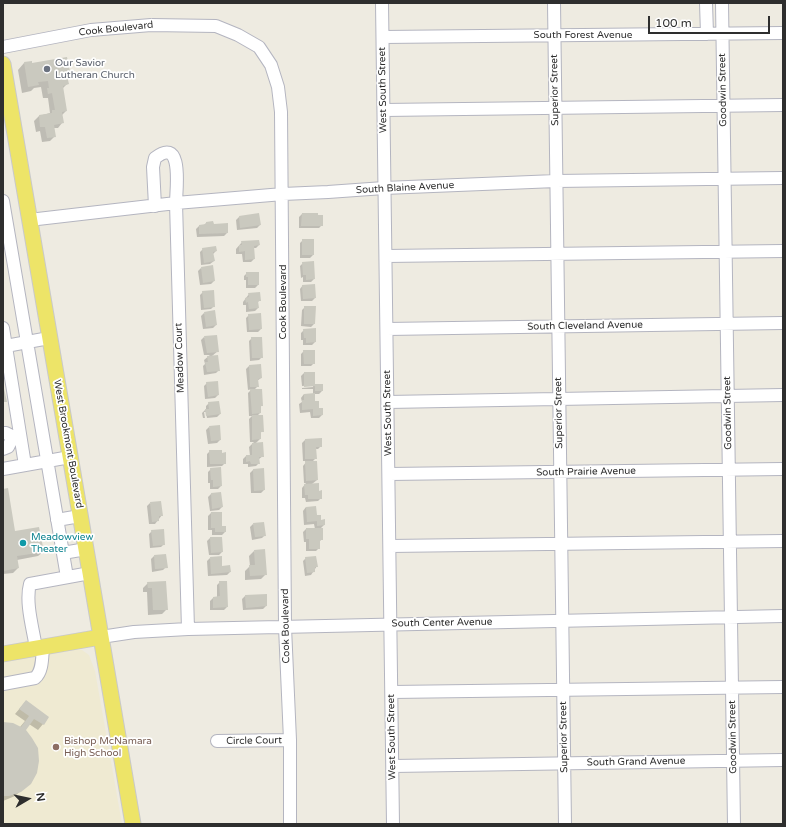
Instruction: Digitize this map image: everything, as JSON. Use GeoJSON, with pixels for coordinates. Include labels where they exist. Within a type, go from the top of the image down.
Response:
{"type":"FeatureCollection","features":[{"type":"Feature","properties":{"kind":"main road","name":"West Brookmont Boulevard"},"geometry":{"type":"LineString","coordinates":[[3,64],[7,116],[29,220],[133,824]]}},
{"type":"Feature","properties":{"kind":"main road"},"geometry":{"type":"LineString","coordinates":[[3,654],[101,637]]}},
{"type":"Feature","properties":{"kind":"street","name":"West South Street"},"geometry":{"type":"LineString","coordinates":[[382,3],[393,824]]}},
{"type":"Feature","properties":{"kind":"street","name":"Superior Street"},"geometry":{"type":"LineString","coordinates":[[554,3],[565,824]]}},
{"type":"Feature","properties":{"kind":"street"},"geometry":{"type":"LineString","coordinates":[[706,3],[707,34]]}},
{"type":"Feature","properties":{"kind":"street","name":"Goodwin Street"},"geometry":{"type":"LineString","coordinates":[[722,3],[734,824]]}},
{"type":"Feature","properties":{"kind":"street","name":"Cook Boulevard"},"geometry":{"type":"LineString","coordinates":[[3,47],[92,30],[151,25],[216,26],[238,35],[259,47],[271,64],[278,88],[282,112],[285,626],[290,740],[290,824]]}},
{"type":"Feature","properties":{"kind":"street","name":"South Forest Avenue"},"geometry":{"type":"LineString","coordinates":[[383,37],[783,33]]}},
{"type":"Feature","properties":{"kind":"street"},"geometry":{"type":"LineString","coordinates":[[384,110],[783,105]]}},
{"type":"Feature","properties":{"kind":"street","name":"Meadow Court"},"geometry":{"type":"LineString","coordinates":[[155,206],[153,167],[155,158],[159,154],[167,153],[172,155],[175,159],[178,168],[176,203],[188,629]]}},
{"type":"Feature","properties":{"kind":"street","name":"South Blaine Avenue"},"geometry":{"type":"LineString","coordinates":[[29,220],[176,203],[283,194],[384,188],[556,181],[783,178]]}},
{"type":"Feature","properties":{"kind":"street"},"geometry":{"type":"LineString","coordinates":[[3,201],[28,342],[66,577]]}},
{"type":"Feature","properties":{"kind":"street"},"geometry":{"type":"LineString","coordinates":[[386,256],[783,250]]}},
{"type":"Feature","properties":{"kind":"street","name":"South Cleveland Avenue"},"geometry":{"type":"LineString","coordinates":[[387,329],[783,323]]}},
{"type":"Feature","properties":{"kind":"street"},"geometry":{"type":"LineString","coordinates":[[3,328],[25,465]]}},
{"type":"Feature","properties":{"kind":"street"},"geometry":{"type":"LineString","coordinates":[[6,346],[50,338]]}},
{"type":"Feature","properties":{"kind":"street"},"geometry":{"type":"LineString","coordinates":[[388,402],[783,395]]}},
{"type":"Feature","properties":{"kind":"street"},"geometry":{"type":"LineString","coordinates":[[3,433],[8,433],[10,435],[10,441],[8,447],[3,449]]}},
{"type":"Feature","properties":{"kind":"street"},"geometry":{"type":"LineString","coordinates":[[3,469],[70,457]]}},
{"type":"Feature","properties":{"kind":"street","name":"South Prairie Avenue"},"geometry":{"type":"LineString","coordinates":[[388,474],[783,469]]}},
{"type":"Feature","properties":{"kind":"street"},"geometry":{"type":"LineString","coordinates":[[57,520],[80,516]]}},
{"type":"Feature","properties":{"kind":"street"},"geometry":{"type":"LineString","coordinates":[[390,546],[783,541]]}},
{"type":"Feature","properties":{"kind":"street"},"geometry":{"type":"LineString","coordinates":[[62,553],[86,550]]}},
{"type":"Feature","properties":{"kind":"street"},"geometry":{"type":"LineString","coordinates":[[3,684],[35,678],[40,670],[40,648],[30,610],[30,584],[90,573]]}},
{"type":"Feature","properties":{"kind":"street","name":"South Center Avenue"},"geometry":{"type":"LineString","coordinates":[[101,637],[134,632],[285,626],[783,616]]}},
{"type":"Feature","properties":{"kind":"street"},"geometry":{"type":"LineString","coordinates":[[392,692],[783,687]]}},
{"type":"Feature","properties":{"kind":"street","name":"Circle Court"},"geometry":{"type":"LineString","coordinates":[[217,741],[290,740]]}},
{"type":"Feature","properties":{"kind":"street","name":"South Grand Avenue"},"geometry":{"type":"LineString","coordinates":[[393,766],[783,760]]}},
{"type":"Feature","properties":{"kind":"shaded area","name":"Bishop McNamara High School"},"geometry":{"type":"Polygon","coordinates":[[[66,649],[82,650],[89,655],[95,671],[122,824],[3,824],[3,660],[66,649]]]}},
{"type":"Feature","properties":{"kind":"building"},"geometry":{"type":"Polygon","coordinates":[[[67,57],[71,76],[67,76],[69,84],[63,86],[67,111],[62,112],[64,123],[54,125],[56,137],[47,138],[45,127],[40,127],[39,115],[52,113],[52,110],[55,110],[52,93],[48,94],[48,81],[38,82],[39,85],[28,87],[24,62],[32,61],[32,63],[67,57]]]}},
{"type":"Feature","properties":{"kind":"building"},"geometry":{"type":"Polygon","coordinates":[[[259,213],[261,225],[240,228],[239,216],[259,213]]]}},
{"type":"Feature","properties":{"kind":"building"},"geometry":{"type":"Polygon","coordinates":[[[302,213],[318,213],[318,215],[323,215],[323,226],[301,226],[302,213]]]}},
{"type":"Feature","properties":{"kind":"building"},"geometry":{"type":"Polygon","coordinates":[[[213,221],[214,224],[228,223],[228,233],[199,234],[199,225],[213,221]]]}},
{"type":"Feature","properties":{"kind":"building"},"geometry":{"type":"Polygon","coordinates":[[[302,239],[314,239],[314,255],[302,255],[302,239]]]}},
{"type":"Feature","properties":{"kind":"building"},"geometry":{"type":"Polygon","coordinates":[[[259,240],[260,245],[254,246],[255,259],[245,260],[245,251],[239,252],[239,245],[242,245],[241,241],[259,240]]]}},
{"type":"Feature","properties":{"kind":"building"},"geometry":{"type":"Polygon","coordinates":[[[216,246],[217,251],[213,252],[215,261],[204,263],[202,248],[216,246]]]}},
{"type":"Feature","properties":{"kind":"building"},"geometry":{"type":"Polygon","coordinates":[[[314,261],[315,279],[306,280],[306,275],[303,275],[302,262],[314,261]]]}},
{"type":"Feature","properties":{"kind":"building"},"geometry":{"type":"Polygon","coordinates":[[[213,265],[215,281],[203,283],[201,267],[213,265]]]}},
{"type":"Feature","properties":{"kind":"building"},"geometry":{"type":"Polygon","coordinates":[[[246,272],[259,272],[259,285],[248,285],[248,277],[246,277],[246,272]]]}},
{"type":"Feature","properties":{"kind":"building"},"geometry":{"type":"Polygon","coordinates":[[[315,284],[316,298],[303,299],[302,285],[315,284]]]}},
{"type":"Feature","properties":{"kind":"building"},"geometry":{"type":"Polygon","coordinates":[[[214,290],[215,307],[204,308],[202,291],[214,290]]]}},
{"type":"Feature","properties":{"kind":"building"},"geometry":{"type":"Polygon","coordinates":[[[260,292],[261,301],[258,301],[259,308],[249,309],[248,302],[246,303],[245,298],[249,297],[248,293],[260,292]]]}},
{"type":"Feature","properties":{"kind":"building"},"geometry":{"type":"Polygon","coordinates":[[[304,306],[316,306],[315,324],[304,324],[304,306]]]}},
{"type":"Feature","properties":{"kind":"building"},"geometry":{"type":"Polygon","coordinates":[[[215,310],[217,325],[206,327],[204,312],[215,310]]]}},
{"type":"Feature","properties":{"kind":"building"},"geometry":{"type":"Polygon","coordinates":[[[261,313],[262,329],[249,330],[248,314],[261,313]]]}},
{"type":"Feature","properties":{"kind":"building"},"geometry":{"type":"Polygon","coordinates":[[[316,328],[316,342],[306,343],[303,329],[316,328]]]}},
{"type":"Feature","properties":{"kind":"building"},"geometry":{"type":"Polygon","coordinates":[[[217,335],[219,352],[207,353],[204,336],[217,335]]]}},
{"type":"Feature","properties":{"kind":"building"},"geometry":{"type":"Polygon","coordinates":[[[251,337],[262,337],[263,358],[252,358],[251,337]]]}},
{"type":"Feature","properties":{"kind":"building"},"geometry":{"type":"Polygon","coordinates":[[[303,350],[315,350],[315,364],[304,364],[303,350]]]}},
{"type":"Feature","properties":{"kind":"building"},"geometry":{"type":"Polygon","coordinates":[[[218,355],[220,371],[207,372],[205,362],[208,362],[207,356],[218,355]]]}},
{"type":"Feature","properties":{"kind":"building"},"geometry":{"type":"Polygon","coordinates":[[[261,364],[262,378],[258,379],[259,387],[250,387],[249,365],[261,364]]]}},
{"type":"Feature","properties":{"kind":"building"},"geometry":{"type":"Polygon","coordinates":[[[304,372],[315,372],[315,384],[323,384],[323,391],[315,391],[315,386],[304,387],[304,372]]]}},
{"type":"Feature","properties":{"kind":"building"},"geometry":{"type":"Polygon","coordinates":[[[218,381],[219,395],[208,397],[206,382],[218,381]]]}},
{"type":"Feature","properties":{"kind":"building"},"geometry":{"type":"Polygon","coordinates":[[[3,384],[7,402],[3,402],[3,384]]]}},
{"type":"Feature","properties":{"kind":"building"},"geometry":{"type":"Polygon","coordinates":[[[250,389],[262,389],[263,406],[261,406],[261,413],[252,414],[250,389]]]}},
{"type":"Feature","properties":{"kind":"building"},"geometry":{"type":"Polygon","coordinates":[[[315,393],[315,401],[319,401],[319,408],[323,408],[323,415],[313,416],[313,409],[302,410],[302,400],[304,400],[304,394],[315,393]]]}},
{"type":"Feature","properties":{"kind":"building"},"geometry":{"type":"Polygon","coordinates":[[[219,401],[221,414],[206,416],[205,409],[209,409],[208,402],[219,401]]]}},
{"type":"Feature","properties":{"kind":"building"},"geometry":{"type":"Polygon","coordinates":[[[252,415],[263,415],[264,432],[261,432],[261,439],[252,440],[252,415]]]}},
{"type":"Feature","properties":{"kind":"building"},"geometry":{"type":"Polygon","coordinates":[[[220,425],[221,440],[211,441],[209,426],[220,425]]]}},
{"type":"Feature","properties":{"kind":"building"},"geometry":{"type":"Polygon","coordinates":[[[322,438],[322,447],[316,447],[317,459],[305,459],[305,439],[322,438]]]}},
{"type":"Feature","properties":{"kind":"building"},"geometry":{"type":"Polygon","coordinates":[[[263,442],[264,457],[259,457],[260,464],[251,464],[250,461],[246,462],[246,455],[252,455],[252,443],[263,442]]]}},
{"type":"Feature","properties":{"kind":"building"},"geometry":{"type":"Polygon","coordinates":[[[209,450],[222,450],[222,453],[226,452],[226,464],[210,464],[209,450]]]}},
{"type":"Feature","properties":{"kind":"building"},"geometry":{"type":"Polygon","coordinates":[[[305,461],[317,461],[318,480],[306,481],[305,461]]]}},
{"type":"Feature","properties":{"kind":"building"},"geometry":{"type":"Polygon","coordinates":[[[221,467],[222,486],[213,487],[210,468],[221,467]]]}},
{"type":"Feature","properties":{"kind":"building"},"geometry":{"type":"Polygon","coordinates":[[[264,468],[265,490],[254,491],[253,469],[264,468]]]}},
{"type":"Feature","properties":{"kind":"building"},"geometry":{"type":"Polygon","coordinates":[[[319,483],[319,491],[322,490],[322,499],[308,499],[308,495],[305,495],[304,484],[319,483]]]}},
{"type":"Feature","properties":{"kind":"building","name":"Meadowview Theater"},"geometry":{"type":"Polygon","coordinates":[[[8,488],[15,531],[39,527],[44,552],[17,556],[19,568],[3,571],[3,489],[8,488]]]}},
{"type":"Feature","properties":{"kind":"building"},"geometry":{"type":"Polygon","coordinates":[[[221,492],[223,507],[212,509],[211,493],[221,492]]]}},
{"type":"Feature","properties":{"kind":"building"},"geometry":{"type":"Polygon","coordinates":[[[161,501],[163,516],[159,516],[159,521],[152,522],[150,502],[161,501]]]}},
{"type":"Feature","properties":{"kind":"building"},"geometry":{"type":"Polygon","coordinates":[[[316,506],[317,515],[321,515],[321,520],[325,519],[325,525],[317,526],[317,521],[307,522],[306,507],[316,506]]]}},
{"type":"Feature","properties":{"kind":"building"},"geometry":{"type":"Polygon","coordinates":[[[211,512],[222,512],[222,526],[226,526],[226,532],[215,532],[215,528],[211,528],[211,512]]]}},
{"type":"Feature","properties":{"kind":"building"},"geometry":{"type":"Polygon","coordinates":[[[264,522],[266,536],[255,537],[253,523],[264,522]]]}},
{"type":"Feature","properties":{"kind":"building"},"geometry":{"type":"Polygon","coordinates":[[[306,528],[323,528],[323,540],[320,540],[320,549],[309,549],[309,539],[306,539],[306,528]]]}},
{"type":"Feature","properties":{"kind":"building"},"geometry":{"type":"Polygon","coordinates":[[[164,529],[165,545],[153,546],[151,530],[164,529]]]}},
{"type":"Feature","properties":{"kind":"building"},"geometry":{"type":"Polygon","coordinates":[[[210,537],[222,537],[223,552],[211,553],[210,537]]]}},
{"type":"Feature","properties":{"kind":"building"},"geometry":{"type":"Polygon","coordinates":[[[265,549],[267,575],[250,576],[249,565],[255,565],[254,550],[265,549]]]}},
{"type":"Feature","properties":{"kind":"building"},"geometry":{"type":"Polygon","coordinates":[[[166,554],[168,568],[155,569],[154,555],[166,554]]]}},
{"type":"Feature","properties":{"kind":"building"},"geometry":{"type":"Polygon","coordinates":[[[222,556],[222,566],[230,565],[231,572],[211,574],[210,557],[222,556]]]}},
{"type":"Feature","properties":{"kind":"building"},"geometry":{"type":"Polygon","coordinates":[[[316,556],[318,567],[315,567],[315,572],[307,573],[305,557],[316,556]]]}},
{"type":"Feature","properties":{"kind":"building"},"geometry":{"type":"Polygon","coordinates":[[[166,581],[168,610],[153,610],[152,588],[148,588],[147,582],[166,581]]]}},
{"type":"Feature","properties":{"kind":"building"},"geometry":{"type":"Polygon","coordinates":[[[219,581],[227,581],[228,607],[213,608],[213,597],[220,596],[219,581]]]}},
{"type":"Feature","properties":{"kind":"building"},"geometry":{"type":"Polygon","coordinates":[[[267,594],[267,606],[246,608],[245,595],[267,594]]]}},
{"type":"Feature","properties":{"kind":"building"},"geometry":{"type":"Polygon","coordinates":[[[26,700],[49,717],[44,725],[34,719],[26,730],[38,748],[39,761],[37,773],[31,784],[21,792],[9,796],[3,796],[3,722],[13,723],[21,727],[29,716],[19,709],[26,700]]]}},
{"type":"Feature","properties":{"kind":"place","name":"Our Savior Lutheran Church"},"geometry":{"type":"Point","coordinates":[47,69]}},
{"type":"Feature","properties":{"kind":"place","name":"Meadowview Theater"},"geometry":{"type":"Point","coordinates":[23,543]}},
{"type":"Feature","properties":{"kind":"place","name":"Bishop McNamara High School"},"geometry":{"type":"Point","coordinates":[56,747]}}]}
